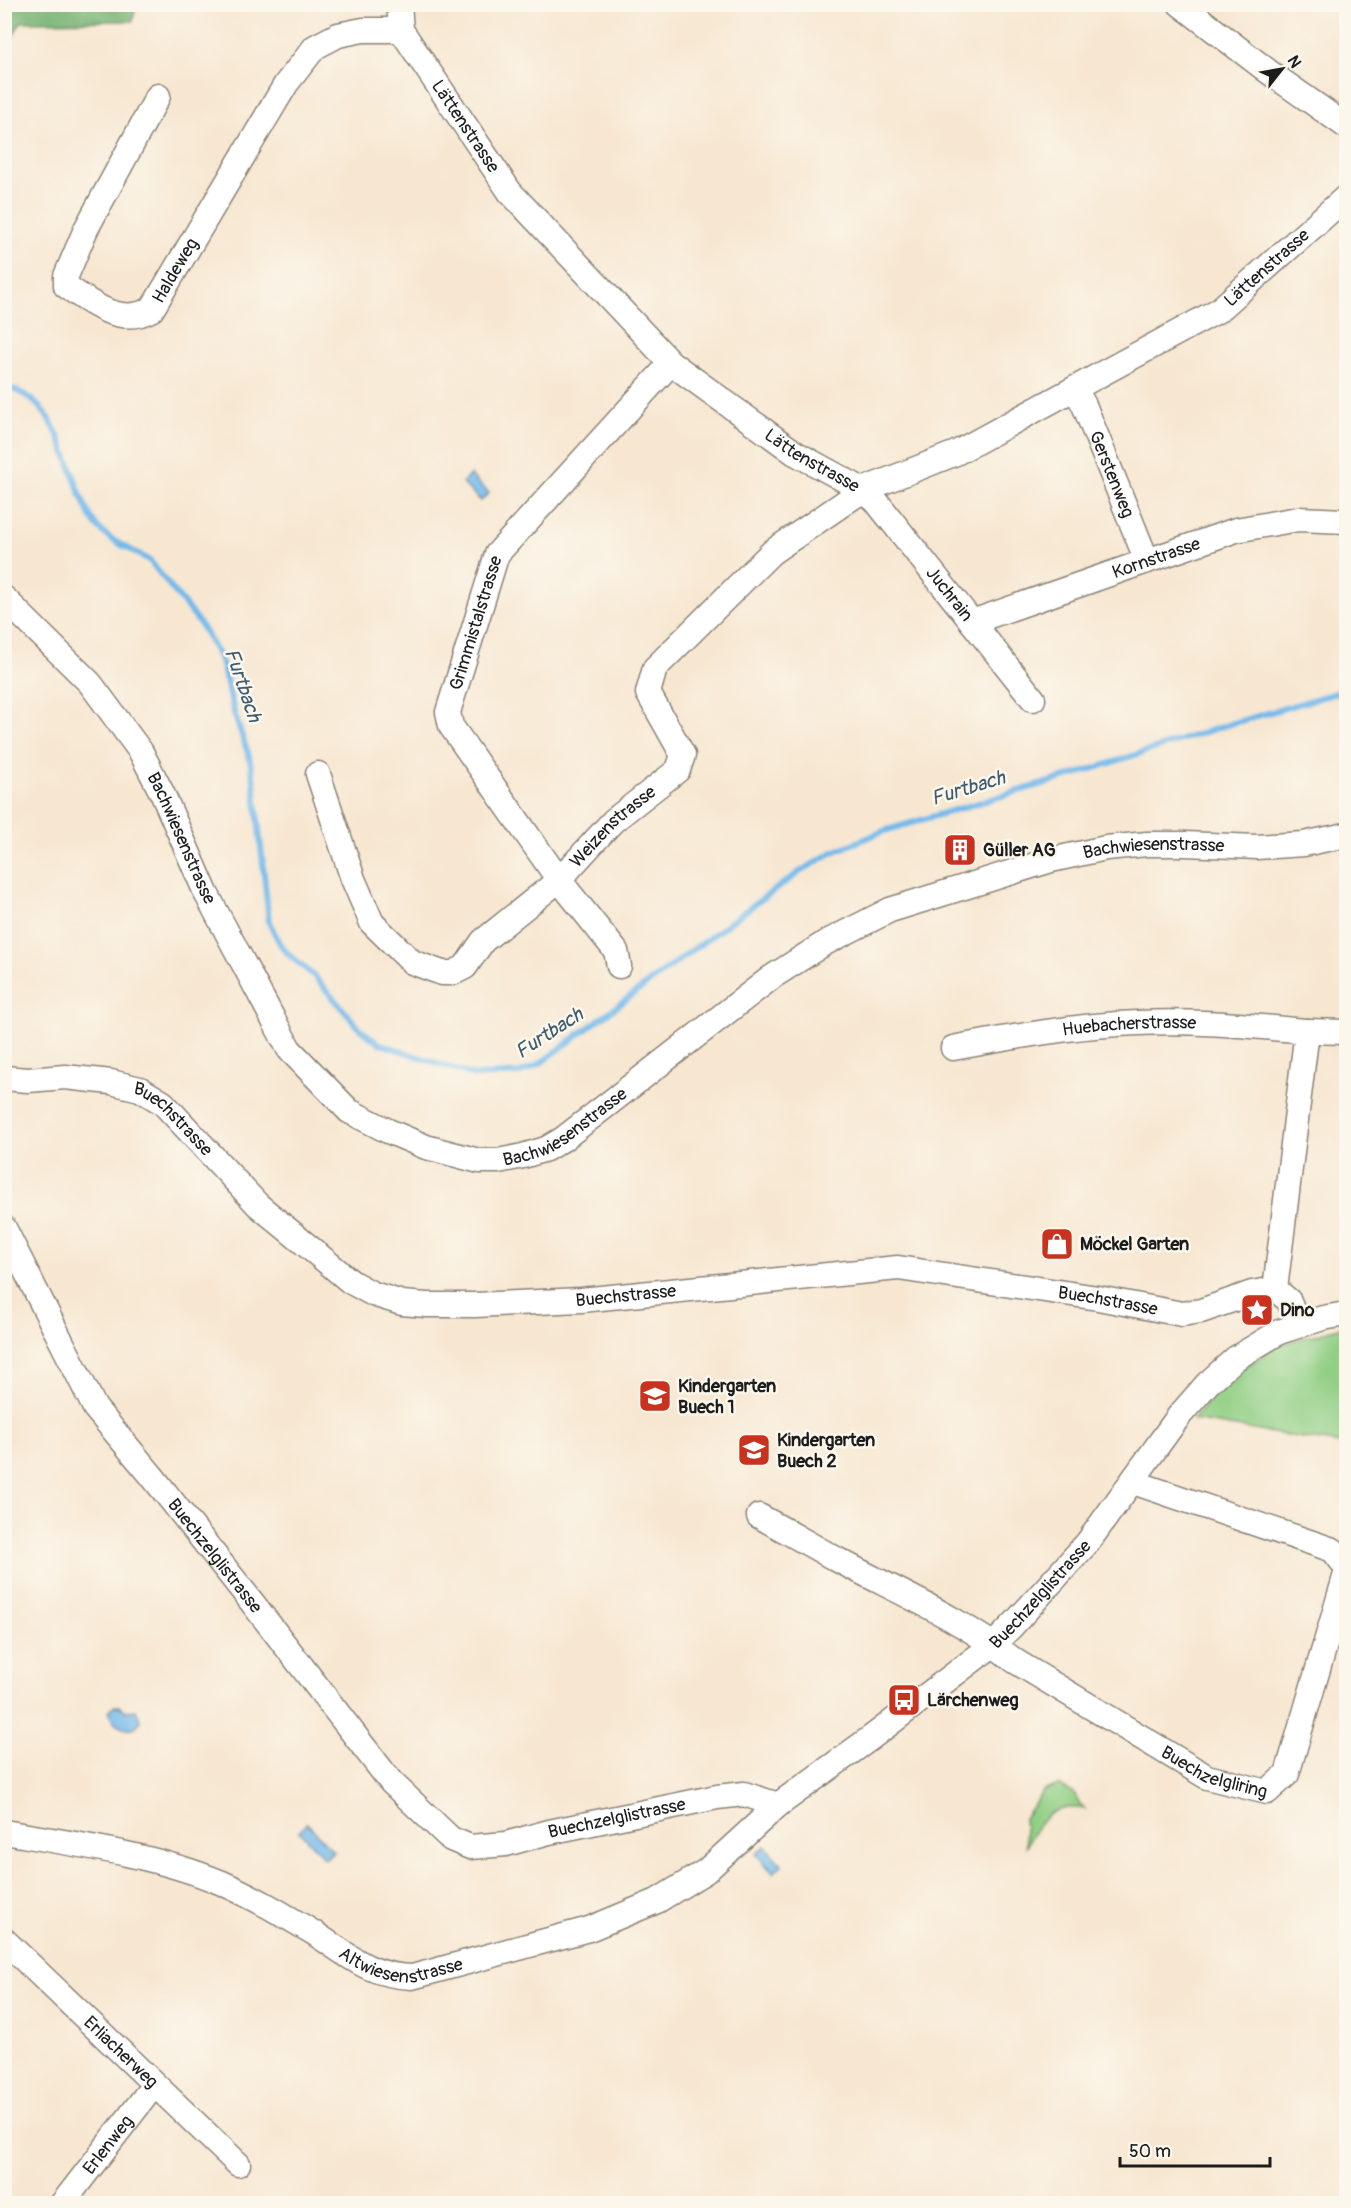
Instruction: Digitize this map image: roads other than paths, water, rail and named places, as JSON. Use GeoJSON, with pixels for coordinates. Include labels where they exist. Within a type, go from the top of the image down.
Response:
{"type":"FeatureCollection","features":[{"type":"Feature","properties":{"kind":"street","name":"Lättenstrasse"},"geometry":{"type":"LineString","coordinates":[[399,4],[401,30],[510,192],[671,363],[795,453],[862,490],[956,453],[1219,310],[1347,197]]}},
{"type":"Feature","properties":{"kind":"street"},"geometry":{"type":"LineString","coordinates":[[1180,4],[1269,72],[1347,126]]}},
{"type":"Feature","properties":{"kind":"street","name":"Haldeweg"},"geometry":{"type":"LineString","coordinates":[[158,96],[86,229],[66,276],[66,286],[87,301],[122,317],[141,316],[152,309],[286,84],[315,47],[338,35],[363,30],[401,30]]}},
{"type":"Feature","properties":{"kind":"street","name":"Grimmistalstrasse"},"geometry":{"type":"LineString","coordinates":[[619,966],[616,951],[559,880],[451,726],[448,712],[497,554],[671,363]]}},
{"type":"Feature","properties":{"kind":"street","name":"Gerstenweg"},"geometry":{"type":"LineString","coordinates":[[1075,389],[1084,405],[1148,561]]}},
{"type":"Feature","properties":{"kind":"street","name":"Juchrain"},"geometry":{"type":"LineString","coordinates":[[862,490],[876,501],[1033,699]]}},
{"type":"Feature","properties":{"kind":"street","name":"Weizenstrasse"},"geometry":{"type":"LineString","coordinates":[[318,774],[353,879],[372,923],[412,962],[442,973],[453,973],[465,967],[483,941],[559,880],[613,821],[678,770],[683,755],[648,693],[655,668],[772,552],[862,490]]}},
{"type":"Feature","properties":{"kind":"street","name":"Kornstrasse"},"geometry":{"type":"LineString","coordinates":[[972,622],[1236,530],[1298,519],[1347,521]]}},
{"type":"Feature","properties":{"kind":"street","name":"Bachwiesenstrasse"},"geometry":{"type":"LineString","coordinates":[[4,598],[90,683],[141,752],[163,795],[206,893],[289,1049],[349,1111],[426,1147],[478,1161],[498,1161],[523,1156],[546,1149],[563,1139],[772,977],[833,938],[890,910],[1051,860],[1106,848],[1175,844],[1257,848],[1304,844],[1347,835]]}},
{"type":"Feature","properties":{"kind":"street","name":"Huebacherstrasse"},"geometry":{"type":"LineString","coordinates":[[953,1048],[1009,1037],[1138,1023],[1347,1032]]}},
{"type":"Feature","properties":{"kind":"street"},"geometry":{"type":"LineString","coordinates":[[1299,1325],[1289,1301],[1275,1288],[1307,1031]]}},
{"type":"Feature","properties":{"kind":"street","name":"Buechstrasse"},"geometry":{"type":"LineString","coordinates":[[4,1078],[28,1080],[65,1077],[111,1082],[140,1089],[163,1103],[258,1205],[351,1282],[373,1294],[402,1303],[465,1305],[581,1300],[898,1268],[1098,1298],[1182,1314],[1201,1311],[1252,1293],[1275,1288]]}},
{"type":"Feature","properties":{"kind":"street","name":"Buechzelglistrasse"},"geometry":{"type":"LineString","coordinates":[[4,1228],[95,1408],[229,1573],[391,1782],[451,1839],[470,1847],[506,1844],[560,1830],[717,1797],[744,1794],[778,1805],[994,1644],[1088,1542],[1179,1416],[1208,1383],[1236,1358],[1262,1341],[1299,1325],[1347,1314]]}},
{"type":"Feature","properties":{"kind":"street"},"geometry":{"type":"LineString","coordinates":[[1132,1482],[1333,1550],[1347,1567]]}},
{"type":"Feature","properties":{"kind":"street"},"geometry":{"type":"LineString","coordinates":[[759,1516],[911,1596],[994,1644]]}},
{"type":"Feature","properties":{"kind":"street","name":"Buechzelgliring"},"geometry":{"type":"LineString","coordinates":[[994,1644],[1015,1661],[1207,1777],[1268,1792],[1287,1774],[1347,1574]]}},
{"type":"Feature","properties":{"kind":"street","name":"Altwiesenstrasse"},"geometry":{"type":"LineString","coordinates":[[5,1836],[142,1858],[194,1872],[257,1900],[376,1972],[393,1977],[412,1977],[589,1929],[657,1901],[706,1871],[778,1805]]}},
{"type":"Feature","properties":{"kind":"street","name":"Erliacherweg"},"geometry":{"type":"LineString","coordinates":[[4,1940],[238,2164]]}},
{"type":"Feature","properties":{"kind":"street","name":"Erlenweg"},"geometry":{"type":"LineString","coordinates":[[62,2204],[154,2085]]}},
{"type":"Feature","properties":{"kind":"water"},"geometry":{"type":"Polygon","coordinates":[[[470,475],[489,493],[481,501],[462,483],[470,475]]]}},
{"type":"Feature","properties":{"kind":"water"},"geometry":{"type":"Polygon","coordinates":[[[114,1706],[119,1706],[126,1711],[136,1710],[141,1721],[132,1728],[118,1725],[109,1711],[114,1706]]]}},
{"type":"Feature","properties":{"kind":"water"},"geometry":{"type":"Polygon","coordinates":[[[307,1823],[333,1851],[325,1859],[299,1831],[307,1823]]]}},
{"type":"Feature","properties":{"kind":"water"},"geometry":{"type":"Polygon","coordinates":[[[765,1846],[782,1865],[773,1873],[756,1854],[765,1846]]]}},
{"type":"Feature","properties":{"kind":"waterway","name":"Furtbach"},"geometry":{"type":"LineString","coordinates":[[4,387],[24,394],[39,406],[61,442],[83,502],[92,519],[111,539],[150,561],[200,624],[221,660],[235,716],[249,756],[254,781],[269,922],[280,944],[289,955],[314,976],[360,1029],[378,1043],[475,1076],[520,1073],[538,1065],[744,912],[801,871],[833,852],[884,831],[1346,690]]}},
{"type":"Feature","properties":{"kind":"place","name":"Güller AG"},"geometry":{"type":"Point","coordinates":[960,850]}},
{"type":"Feature","properties":{"kind":"place","name":"Möckel Garten"},"geometry":{"type":"Point","coordinates":[1057,1244]}},
{"type":"Feature","properties":{"kind":"place","name":"Dino"},"geometry":{"type":"Point","coordinates":[1257,1310]}},
{"type":"Feature","properties":{"kind":"place","name":"Kindergarten Buech 1"},"geometry":{"type":"Point","coordinates":[655,1396]}},
{"type":"Feature","properties":{"kind":"place","name":"Kindergarten Buech 2"},"geometry":{"type":"Point","coordinates":[754,1450]}},
{"type":"Feature","properties":{"kind":"place","name":"Lärchenweg"},"geometry":{"type":"Point","coordinates":[904,1700]}}]}
